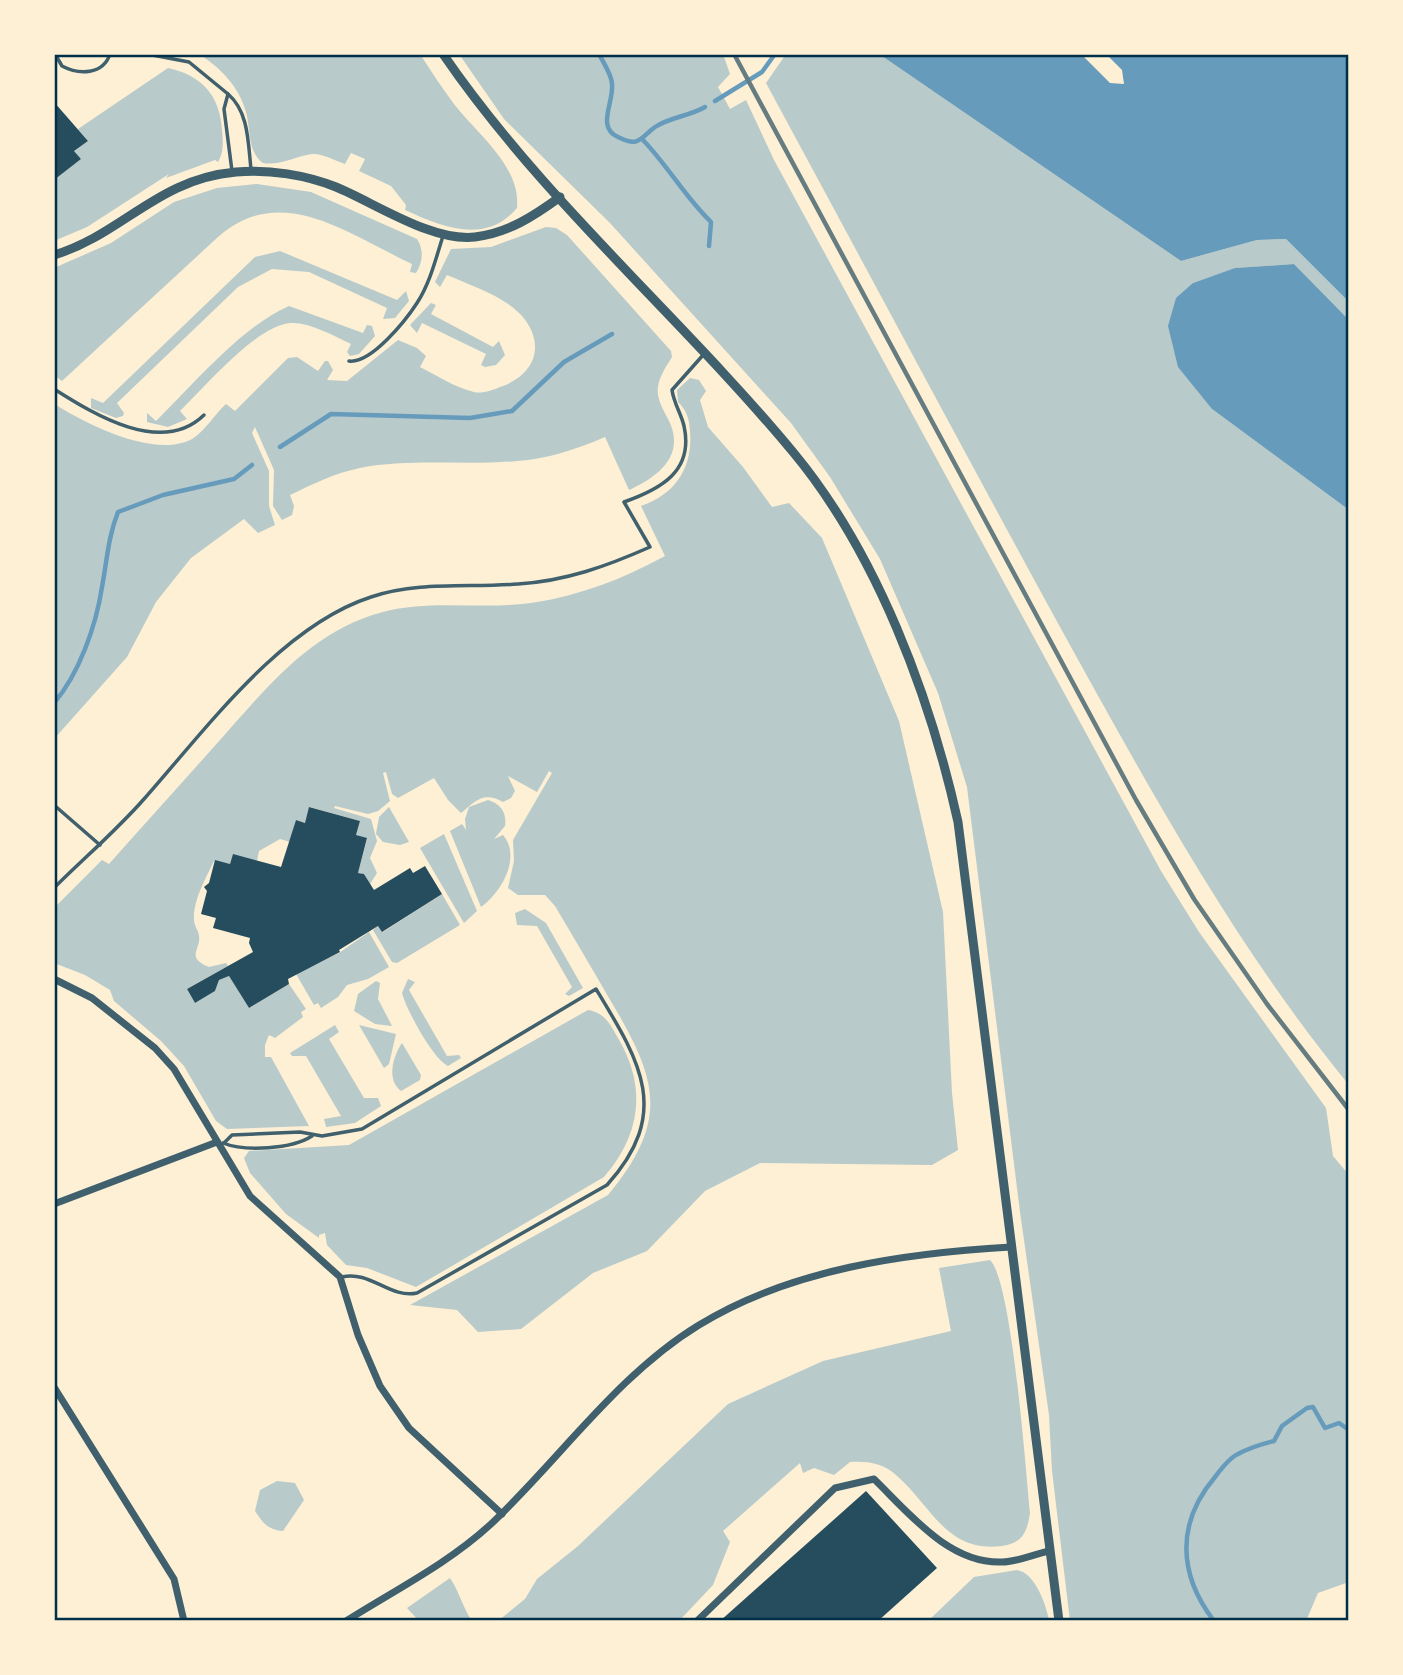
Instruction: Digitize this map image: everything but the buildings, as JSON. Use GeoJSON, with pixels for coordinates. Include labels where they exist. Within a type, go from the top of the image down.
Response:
{"type":"FeatureCollection","features":[{"type":"Feature","properties":{"kind":"street"},"geometry":{"type":"LineString","coordinates":[[443,54],[467,89],[560,197],[795,454],[846,530],[878,588],[928,708],[958,822],[1059,1621]]}},
{"type":"Feature","properties":{"kind":"street"},"geometry":{"type":"LineString","coordinates":[[54,255],[86,242],[174,188],[232,172],[251,171],[303,177],[334,186],[443,234],[472,238],[514,226],[560,197]]}},
{"type":"Feature","properties":{"kind":"street"},"geometry":{"type":"LineString","coordinates":[[54,979],[92,998],[155,1048],[189,1090],[250,1196],[340,1278],[358,1335],[380,1386],[409,1428],[502,1514]]}},
{"type":"Feature","properties":{"kind":"street"},"geometry":{"type":"LineString","coordinates":[[54,1204],[205,1144],[220,1142]]}},
{"type":"Feature","properties":{"kind":"street"},"geometry":{"type":"LineString","coordinates":[[346,1621],[460,1550],[502,1514],[649,1363],[698,1326],[746,1302],[795,1283],[874,1262],[1011,1247]]}},
{"type":"Feature","properties":{"kind":"street"},"geometry":{"type":"LineString","coordinates":[[54,1387],[174,1579],[184,1621]]}},
{"type":"Feature","properties":{"kind":"street"},"geometry":{"type":"LineString","coordinates":[[697,1621],[835,1488],[874,1479],[931,1534],[972,1559],[1004,1563],[1049,1551]]}},
{"type":"Feature","properties":{"kind":"lane"},"geometry":{"type":"LineString","coordinates":[[55,54],[62,66],[81,72],[92,72],[102,66],[110,54]]}},
{"type":"Feature","properties":{"kind":"lane"},"geometry":{"type":"LineString","coordinates":[[147,54],[189,62],[238,102],[246,125],[251,171]]}},
{"type":"Feature","properties":{"kind":"lane"},"geometry":{"type":"LineString","coordinates":[[228,94],[224,109],[232,172]]}},
{"type":"Feature","properties":{"kind":"lane"},"geometry":{"type":"LineString","coordinates":[[349,361],[357,362],[372,353],[418,302],[443,234]]}},
{"type":"Feature","properties":{"kind":"lane"},"geometry":{"type":"LineString","coordinates":[[54,888],[100,845],[270,661],[299,635],[336,611],[372,596],[404,589],[556,580],[617,562],[650,547],[624,502],[653,492],[671,480],[682,464],[687,442],[672,390],[704,354]]}},
{"type":"Feature","properties":{"kind":"lane"},"geometry":{"type":"LineString","coordinates":[[54,389],[98,416],[159,432],[178,432],[193,426],[204,415]]}},
{"type":"Feature","properties":{"kind":"lane"},"geometry":{"type":"LineString","coordinates":[[54,805],[100,845]]}},
{"type":"Feature","properties":{"kind":"lane"},"geometry":{"type":"LineString","coordinates":[[220,1142],[232,1135],[300,1132],[313,1136],[347,1134],[362,1129],[596,989],[640,1067],[645,1096],[640,1127],[622,1168],[607,1185],[417,1293],[400,1293],[357,1275],[340,1278]]}},
{"type":"Feature","properties":{"kind":"lane"},"geometry":{"type":"LineString","coordinates":[[220,1142],[235,1148],[302,1143],[313,1136]]}},
{"type":"Feature","properties":{"kind":"shaded area"},"geometry":{"type":"Polygon","coordinates":[[[199,54],[420,54],[454,104],[505,165],[512,178],[517,208],[492,226],[478,229],[449,227],[405,210],[406,205],[391,186],[359,171],[365,159],[351,153],[345,164],[316,154],[276,163],[263,163],[254,152],[246,112],[239,94],[215,65],[199,54]]]}},
{"type":"Feature","properties":{"kind":"shaded area"},"geometry":{"type":"Polygon","coordinates":[[[459,54],[723,54],[730,74],[718,87],[730,109],[746,100],[774,160],[1161,871],[1199,932],[1326,1108],[1333,1156],[1349,1175],[1349,1582],[1318,1593],[1306,1621],[1070,1621],[1052,1471],[1049,1415],[1020,1212],[967,787],[938,693],[880,559],[830,477],[791,423],[610,223],[504,119],[459,54]]]}},
{"type":"Feature","properties":{"kind":"shaded area"},"geometry":{"type":"Polygon","coordinates":[[[786,54],[879,54],[1181,261],[1257,240],[1286,239],[1349,302],[1349,320],[1294,264],[1236,268],[1193,283],[1212,409],[1349,510],[1349,1085],[1307,1032],[1230,920],[1159,804],[1060,627],[766,83],[786,54]]]}},
{"type":"Feature","properties":{"kind":"shaded area"},"geometry":{"type":"Polygon","coordinates":[[[168,68],[199,81],[213,97],[222,134],[222,151],[218,162],[215,160],[166,178],[169,174],[87,227],[54,241],[54,180],[81,159],[74,151],[88,141],[78,129],[168,68]]]}},
{"type":"Feature","properties":{"kind":"shaded area"},"geometry":{"type":"Polygon","coordinates":[[[257,184],[311,192],[417,239],[422,252],[416,273],[410,272],[412,264],[315,218],[290,213],[266,213],[242,221],[218,237],[62,381],[54,375],[54,268],[111,243],[174,202],[217,188],[257,184]]]}},
{"type":"Feature","properties":{"kind":"shaded area"},"geometry":{"type":"Polygon","coordinates":[[[546,227],[556,228],[567,235],[671,351],[672,357],[658,387],[660,401],[674,435],[674,447],[665,465],[629,490],[605,437],[562,453],[529,460],[380,465],[324,479],[290,495],[294,506],[292,515],[282,520],[273,506],[274,470],[255,427],[252,433],[269,471],[269,506],[275,525],[258,533],[244,519],[191,558],[156,602],[127,657],[54,739],[54,404],[84,421],[121,436],[159,445],[177,444],[197,436],[226,404],[235,411],[288,358],[297,357],[318,371],[325,361],[328,361],[333,370],[327,380],[347,381],[398,340],[417,348],[426,356],[420,367],[446,381],[474,392],[494,389],[520,377],[532,361],[535,342],[526,321],[501,299],[479,288],[447,275],[440,287],[435,282],[451,249],[491,247],[546,227]]]}},
{"type":"Feature","properties":{"kind":"shaded area"},"geometry":{"type":"Polygon","coordinates":[[[280,251],[397,300],[406,291],[409,301],[395,318],[383,319],[387,308],[309,272],[272,269],[238,287],[117,403],[124,413],[123,416],[116,418],[91,408],[91,398],[103,403],[255,257],[280,251]]]}},
{"type":"Feature","properties":{"kind":"shaded area"},"geometry":{"type":"Polygon","coordinates":[[[431,303],[436,305],[431,314],[493,347],[499,341],[505,355],[496,365],[485,367],[481,365],[486,354],[422,323],[417,333],[410,325],[431,303]]]}},
{"type":"Feature","properties":{"kind":"shaded area"},"geometry":{"type":"Polygon","coordinates":[[[289,306],[363,333],[367,325],[372,326],[375,336],[359,354],[350,356],[347,352],[351,344],[323,331],[294,323],[280,325],[250,344],[218,372],[180,411],[187,419],[168,427],[147,422],[147,413],[156,421],[236,342],[271,315],[289,306]]]}},
{"type":"Feature","properties":{"kind":"shaded area"},"geometry":{"type":"Polygon","coordinates":[[[690,378],[699,380],[706,391],[700,400],[708,427],[743,467],[772,507],[789,503],[822,538],[899,721],[943,912],[952,1093],[958,1150],[932,1165],[760,1163],[705,1191],[647,1251],[593,1273],[521,1329],[478,1332],[457,1310],[410,1305],[608,1195],[642,1143],[649,1120],[650,1097],[638,1051],[555,906],[545,895],[518,895],[508,888],[514,861],[513,840],[552,773],[549,771],[537,792],[508,776],[515,791],[511,798],[503,802],[485,797],[461,813],[448,800],[434,778],[398,798],[392,794],[386,772],[383,773],[390,801],[378,811],[368,814],[335,806],[334,808],[371,819],[377,841],[370,858],[377,873],[370,884],[364,874],[358,873],[367,839],[356,835],[360,821],[310,807],[305,823],[296,820],[290,842],[280,839],[259,851],[257,861],[233,855],[230,864],[214,861],[194,912],[199,936],[196,956],[209,967],[226,963],[228,966],[187,989],[195,1003],[215,991],[219,980],[229,976],[249,1008],[289,984],[306,1009],[301,1012],[303,1017],[275,1038],[269,1035],[265,1045],[265,1057],[271,1057],[309,1126],[227,1129],[216,1121],[184,1066],[161,1041],[114,1001],[110,990],[85,975],[54,963],[57,905],[102,860],[109,864],[288,667],[332,634],[356,621],[401,608],[512,605],[566,596],[617,579],[665,556],[641,506],[664,494],[680,477],[685,467],[689,456],[690,426],[678,402],[677,390],[690,378]]]}},
{"type":"Feature","properties":{"kind":"shaded area"},"geometry":{"type":"Polygon","coordinates":[[[488,800],[504,813],[505,826],[494,839],[503,835],[508,844],[510,864],[496,893],[481,907],[450,831],[462,824],[466,830],[465,819],[469,807],[488,800]]]}},
{"type":"Feature","properties":{"kind":"shaded area"},"geometry":{"type":"Polygon","coordinates":[[[389,807],[409,842],[400,845],[383,842],[376,834],[379,817],[389,807]]]}},
{"type":"Feature","properties":{"kind":"shaded area"},"geometry":{"type":"Polygon","coordinates":[[[444,834],[477,911],[464,923],[420,848],[444,834]]]}},
{"type":"Feature","properties":{"kind":"shaded area"},"geometry":{"type":"Polygon","coordinates":[[[442,894],[460,925],[397,963],[392,962],[373,930],[378,926],[383,932],[442,894]]]}},
{"type":"Feature","properties":{"kind":"shaded area"},"geometry":{"type":"Polygon","coordinates":[[[525,909],[546,923],[583,988],[569,996],[565,994],[572,987],[537,926],[517,925],[515,913],[525,909]]]}},
{"type":"Feature","properties":{"kind":"shaded area"},"geometry":{"type":"Polygon","coordinates":[[[369,932],[389,967],[368,979],[347,985],[338,997],[321,1008],[318,1003],[314,1005],[296,974],[339,953],[369,932]]]}},
{"type":"Feature","properties":{"kind":"shaded area"},"geometry":{"type":"Polygon","coordinates":[[[408,979],[415,982],[409,990],[447,1056],[459,1055],[461,1058],[448,1066],[428,1044],[409,1010],[402,993],[408,979]]]}},
{"type":"Feature","properties":{"kind":"shaded area"},"geometry":{"type":"Polygon","coordinates":[[[376,981],[380,983],[378,999],[392,1026],[375,1024],[354,1011],[358,994],[376,981]]]}},
{"type":"Feature","properties":{"kind":"shaded area"},"geometry":{"type":"Polygon","coordinates":[[[588,1010],[603,1016],[609,1024],[627,1056],[633,1074],[636,1110],[626,1144],[616,1161],[604,1177],[416,1287],[367,1268],[346,1265],[327,1245],[325,1233],[319,1235],[319,1238],[286,1214],[250,1173],[244,1158],[249,1151],[349,1145],[588,1010]]]}},
{"type":"Feature","properties":{"kind":"shaded area"},"geometry":{"type":"Polygon","coordinates":[[[335,1025],[339,1032],[329,1039],[364,1098],[378,1098],[381,1106],[355,1123],[326,1127],[324,1119],[341,1116],[306,1056],[292,1056],[290,1053],[335,1025]]]}},
{"type":"Feature","properties":{"kind":"shaded area"},"geometry":{"type":"Polygon","coordinates":[[[359,1025],[396,1034],[389,1064],[384,1068],[359,1025]]]}},
{"type":"Feature","properties":{"kind":"shaded area"},"geometry":{"type":"Polygon","coordinates":[[[402,1043],[421,1075],[420,1080],[401,1091],[392,1074],[396,1054],[402,1043]]]}},
{"type":"Feature","properties":{"kind":"shaded area"},"geometry":{"type":"Polygon","coordinates":[[[990,1260],[998,1275],[1011,1339],[1030,1513],[1023,1536],[1015,1542],[1002,1546],[983,1546],[953,1535],[909,1487],[880,1465],[850,1462],[834,1475],[814,1468],[803,1473],[800,1463],[723,1531],[730,1542],[713,1585],[679,1621],[498,1621],[525,1599],[537,1579],[578,1546],[728,1404],[823,1361],[951,1331],[939,1268],[990,1260]]]}},
{"type":"Feature","properties":{"kind":"shaded area"},"geometry":{"type":"Polygon","coordinates":[[[277,1481],[295,1483],[304,1500],[283,1531],[266,1525],[255,1511],[260,1490],[277,1481]]]}},
{"type":"Feature","properties":{"kind":"shaded area"},"geometry":{"type":"Polygon","coordinates":[[[1017,1570],[1034,1583],[1049,1621],[928,1621],[974,1577],[1017,1570]]]}},
{"type":"Feature","properties":{"kind":"shaded area"},"geometry":{"type":"Polygon","coordinates":[[[450,1578],[472,1621],[419,1621],[407,1608],[450,1578]]]}},
{"type":"Feature","properties":{"kind":"water"},"geometry":{"type":"Polygon","coordinates":[[[879,54],[1081,54],[1110,83],[1124,84],[1122,70],[1106,54],[1349,54],[1349,302],[1286,239],[1257,240],[1181,261],[879,54]]]}},
{"type":"Feature","properties":{"kind":"water"},"geometry":{"type":"Polygon","coordinates":[[[1294,264],[1349,320],[1349,510],[1212,409],[1178,367],[1168,326],[1176,298],[1193,283],[1235,268],[1294,264]]]}},
{"type":"Feature","properties":{"kind":"waterway"},"geometry":{"type":"LineString","coordinates":[[599,54],[612,80],[608,127],[618,137],[635,142],[655,127],[705,107]]}},
{"type":"Feature","properties":{"kind":"waterway"},"geometry":{"type":"LineString","coordinates":[[715,101],[762,72],[775,54]]}},
{"type":"Feature","properties":{"kind":"waterway"},"geometry":{"type":"LineString","coordinates":[[643,140],[711,222],[709,246]]}},
{"type":"Feature","properties":{"kind":"waterway"},"geometry":{"type":"LineString","coordinates":[[280,447],[331,414],[470,418],[512,411],[564,362],[612,334]]}},
{"type":"Feature","properties":{"kind":"waterway"},"geometry":{"type":"LineString","coordinates":[[54,703],[79,664],[91,633],[118,512],[163,495],[234,479],[252,465]]}},
{"type":"Feature","properties":{"kind":"waterway"},"geometry":{"type":"LineString","coordinates":[[1214,1621],[1193,1585],[1186,1549],[1193,1512],[1202,1494],[1231,1458],[1274,1441],[1282,1426],[1307,1408],[1313,1407],[1325,1428],[1339,1423],[1349,1430]]}},
{"type":"Feature","properties":{"kind":"railway"},"geometry":{"type":"LineString","coordinates":[[734,54],[1136,800],[1194,899],[1267,1004],[1349,1110]]}}]}
